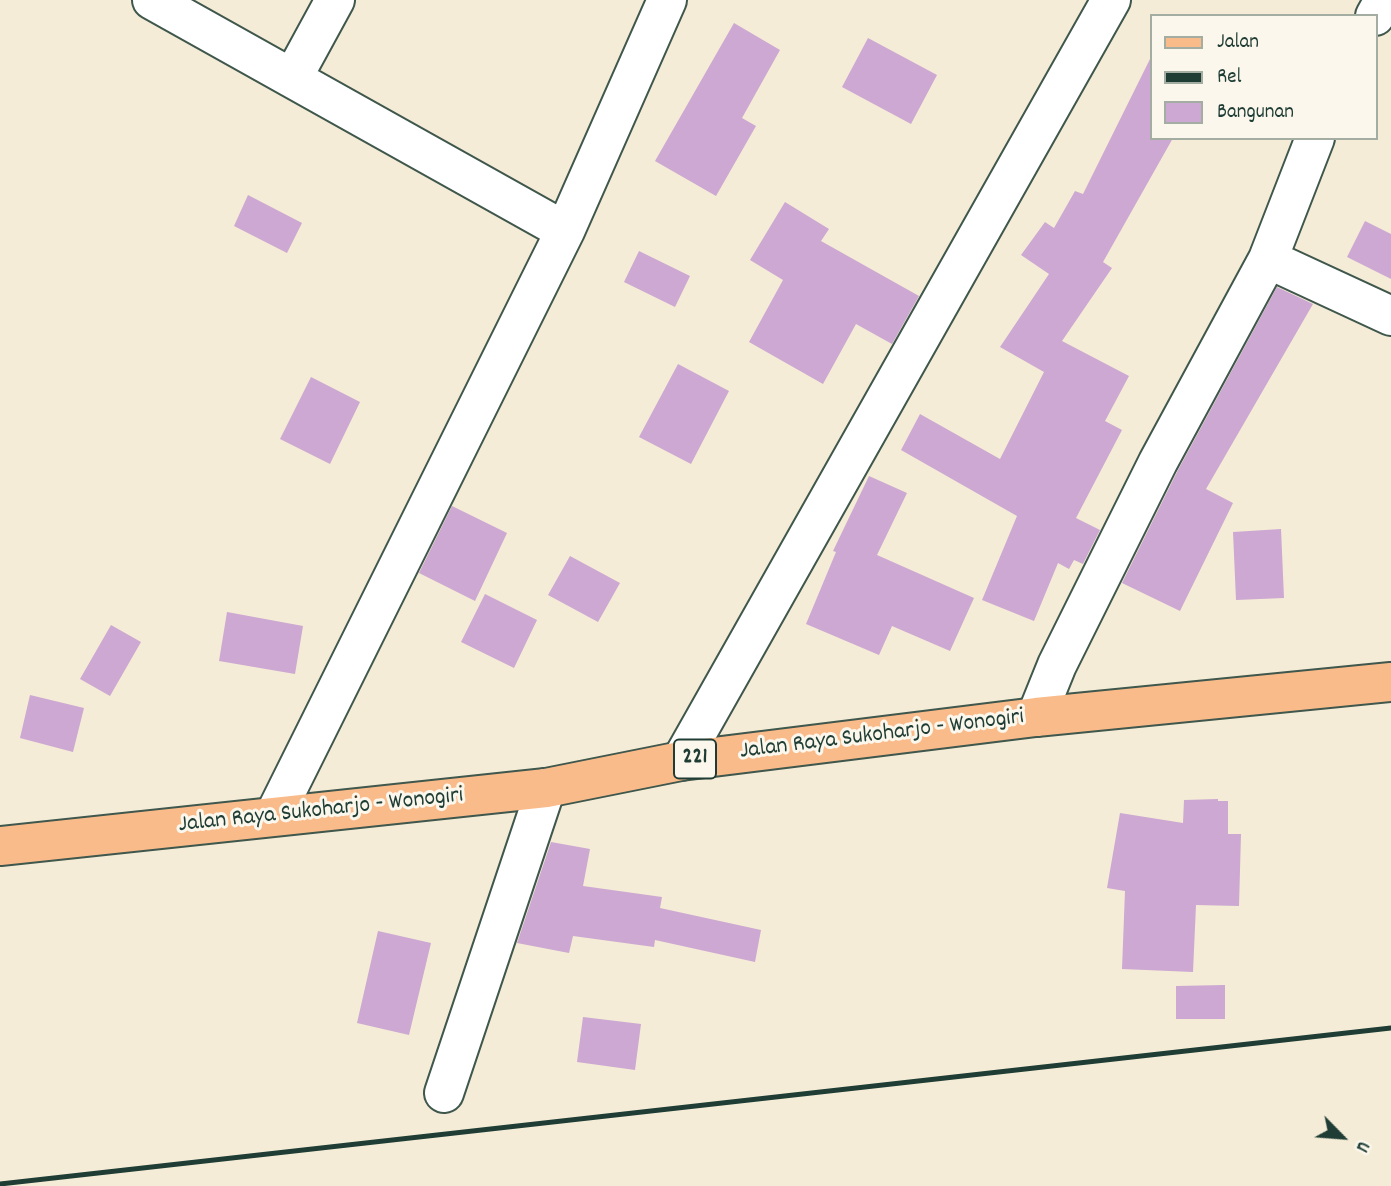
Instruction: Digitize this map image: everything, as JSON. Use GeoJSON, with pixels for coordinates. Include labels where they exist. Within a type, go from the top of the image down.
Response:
{"type":"FeatureCollection","features":[{"type":"Feature","properties":{"kind":"main road","name":"Jalan Raya Sukoharjo - Wonogiri"},"geometry":{"type":"LineString","coordinates":[[0,846],[546,788],[681,761],[1036,717],[1391,682]]}},
{"type":"Feature","properties":{"kind":"street"},"geometry":{"type":"LineString","coordinates":[[152,0],[565,232]]}},
{"type":"Feature","properties":{"kind":"street"},"geometry":{"type":"LineString","coordinates":[[293,77],[335,0]]}},
{"type":"Feature","properties":{"kind":"street"},"geometry":{"type":"LineString","coordinates":[[274,816],[565,232],[667,0]]}},
{"type":"Feature","properties":{"kind":"street"},"geometry":{"type":"LineString","coordinates":[[681,761],[1111,0]]}},
{"type":"Feature","properties":{"kind":"street"},"geometry":{"type":"LineString","coordinates":[[1036,717],[1057,665],[1157,462],[1268,260],[1314,140]]}},
{"type":"Feature","properties":{"kind":"street"},"geometry":{"type":"LineString","coordinates":[[1268,260],[1391,316]]}},
{"type":"Feature","properties":{"kind":"street"},"geometry":{"type":"LineString","coordinates":[[444,1093],[546,788]]}},
{"type":"Feature","properties":{"kind":"building"},"geometry":{"type":"Polygon","coordinates":[[[734,23],[780,50],[742,118],[756,126],[716,196],[655,161],[734,23]]]}},
{"type":"Feature","properties":{"kind":"building"},"geometry":{"type":"Polygon","coordinates":[[[868,38],[937,75],[911,124],[842,87],[868,38]]]}},
{"type":"Feature","properties":{"kind":"building"},"geometry":{"type":"Polygon","coordinates":[[[1150,59],[1150,140],[1172,140],[1103,262],[1112,268],[1062,341],[1129,376],[1105,421],[1122,430],[1076,518],[1100,530],[1083,564],[1074,560],[1069,569],[1058,563],[1034,621],[982,600],[1017,516],[901,450],[920,414],[1000,459],[1044,372],[1000,347],[1049,274],[1021,255],[1045,222],[1054,228],[1075,191],[1083,194],[1150,59]]]}},
{"type":"Feature","properties":{"kind":"building"},"geometry":{"type":"Polygon","coordinates":[[[248,195],[302,223],[287,253],[234,226],[248,195]]]}},
{"type":"Feature","properties":{"kind":"building"},"geometry":{"type":"Polygon","coordinates":[[[785,202],[829,229],[821,241],[919,296],[892,344],[856,324],[823,384],[749,342],[783,280],[750,260],[785,202]]]}},
{"type":"Feature","properties":{"kind":"building"},"geometry":{"type":"Polygon","coordinates":[[[1365,221],[1391,234],[1391,279],[1347,257],[1365,221]]]}},
{"type":"Feature","properties":{"kind":"building"},"geometry":{"type":"Polygon","coordinates":[[[639,251],[690,276],[675,307],[624,282],[639,251]]]}},
{"type":"Feature","properties":{"kind":"building"},"geometry":{"type":"Polygon","coordinates":[[[1277,287],[1313,304],[1206,489],[1233,503],[1180,611],[1122,583],[1177,472],[1277,287]]]}},
{"type":"Feature","properties":{"kind":"building"},"geometry":{"type":"Polygon","coordinates":[[[678,364],[729,391],[691,464],[639,437],[678,364]]]}},
{"type":"Feature","properties":{"kind":"building"},"geometry":{"type":"Polygon","coordinates":[[[311,377],[360,402],[330,464],[280,439],[311,377]]]}},
{"type":"Feature","properties":{"kind":"building"},"geometry":{"type":"Polygon","coordinates":[[[869,476],[907,493],[877,555],[974,598],[950,651],[892,626],[879,655],[806,624],[836,552],[833,551],[869,476]]]}},
{"type":"Feature","properties":{"kind":"building"},"geometry":{"type":"Polygon","coordinates":[[[452,506],[507,533],[475,601],[419,573],[452,506]]]}},
{"type":"Feature","properties":{"kind":"building"},"geometry":{"type":"Polygon","coordinates":[[[1281,529],[1284,598],[1236,600],[1233,532],[1281,529]]]}},
{"type":"Feature","properties":{"kind":"building"},"geometry":{"type":"Polygon","coordinates":[[[570,556],[620,583],[598,622],[548,595],[570,556]]]}},
{"type":"Feature","properties":{"kind":"building"},"geometry":{"type":"Polygon","coordinates":[[[485,594],[537,620],[514,668],[461,642],[485,594]]]}},
{"type":"Feature","properties":{"kind":"building"},"geometry":{"type":"Polygon","coordinates":[[[227,612],[303,626],[295,674],[219,661],[227,612]]]}},
{"type":"Feature","properties":{"kind":"building"},"geometry":{"type":"Polygon","coordinates":[[[111,625],[141,642],[110,696],[80,679],[111,625]]]}},
{"type":"Feature","properties":{"kind":"building"},"geometry":{"type":"Polygon","coordinates":[[[30,695],[84,708],[73,752],[20,738],[30,695]]]}},
{"type":"Feature","properties":{"kind":"building"},"geometry":{"type":"Polygon","coordinates":[[[1184,800],[1228,801],[1228,834],[1241,834],[1239,906],[1196,905],[1193,972],[1122,969],[1125,891],[1107,888],[1120,813],[1183,823],[1184,800]]]}},
{"type":"Feature","properties":{"kind":"building"},"geometry":{"type":"Polygon","coordinates":[[[551,842],[590,849],[583,886],[662,897],[660,908],[761,930],[755,962],[655,940],[654,947],[573,936],[569,953],[517,943],[551,842]]]}},
{"type":"Feature","properties":{"kind":"building"},"geometry":{"type":"Polygon","coordinates":[[[378,931],[431,943],[409,1035],[357,1023],[378,931]]]}},
{"type":"Feature","properties":{"kind":"building"},"geometry":{"type":"Polygon","coordinates":[[[1225,985],[1225,1019],[1176,1019],[1176,986],[1225,985]]]}},
{"type":"Feature","properties":{"kind":"building"},"geometry":{"type":"Polygon","coordinates":[[[583,1017],[641,1024],[635,1070],[577,1062],[583,1017]]]}},
{"type":"Feature","properties":{"kind":"railway"},"geometry":{"type":"LineString","coordinates":[[0,1184],[1391,1028]]}}]}
